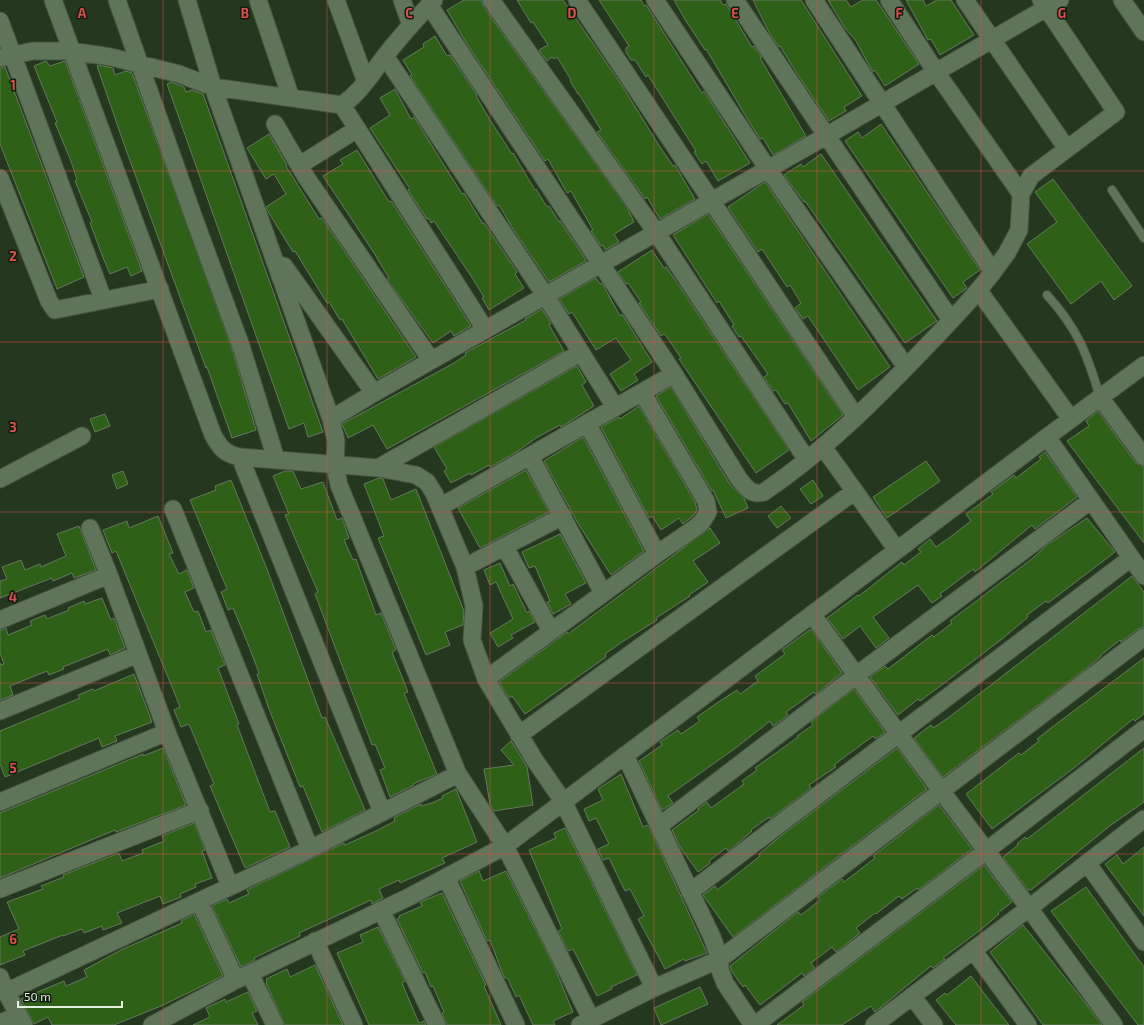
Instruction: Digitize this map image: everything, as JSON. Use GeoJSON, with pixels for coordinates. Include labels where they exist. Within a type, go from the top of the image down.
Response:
{"type":"FeatureCollection","features":[{"type":"Feature","properties":{"kind":"street"},"geometry":{"type":"LineString","coordinates":[[53,0],[213,434],[221,449],[226,453],[240,456],[335,466],[378,468],[421,478],[430,487],[465,567],[474,606],[472,640],[486,679],[519,735],[563,801],[654,988]]}},
{"type":"Feature","properties":{"kind":"street"},"geometry":{"type":"LineString","coordinates":[[117,0],[195,221],[242,346],[276,459]]}},
{"type":"Feature","properties":{"kind":"street"},"geometry":{"type":"LineString","coordinates":[[187,0],[213,87],[331,419],[336,441],[335,466],[339,485],[458,774],[505,846],[585,1022],[654,988],[720,959],[1144,637]]}},
{"type":"Feature","properties":{"kind":"street"},"geometry":{"type":"LineString","coordinates":[[258,0],[291,98]]}},
{"type":"Feature","properties":{"kind":"street"},"geometry":{"type":"LineString","coordinates":[[336,0],[366,82]]}},
{"type":"Feature","properties":{"kind":"street"},"geometry":{"type":"LineString","coordinates":[[402,0],[411,25]]}},
{"type":"Feature","properties":{"kind":"street"},"geometry":{"type":"LineString","coordinates":[[491,0],[656,232],[807,460]]}},
{"type":"Feature","properties":{"kind":"street"},"geometry":{"type":"LineString","coordinates":[[577,0],[713,200],[856,417]]}},
{"type":"Feature","properties":{"kind":"street"},"geometry":{"type":"LineString","coordinates":[[655,0],[768,169],[906,367]]}},
{"type":"Feature","properties":{"kind":"street"},"geometry":{"type":"LineString","coordinates":[[735,0],[951,320]]}},
{"type":"Feature","properties":{"kind":"street"},"geometry":{"type":"LineString","coordinates":[[814,0],[881,104],[993,272]]}},
{"type":"Feature","properties":{"kind":"street"},"geometry":{"type":"LineString","coordinates":[[889,0],[936,72],[1021,194]]}},
{"type":"Feature","properties":{"kind":"street"},"geometry":{"type":"LineString","coordinates":[[965,0],[1066,149]]}},
{"type":"Feature","properties":{"kind":"street"},"geometry":{"type":"LineString","coordinates":[[1122,0],[1144,32]]}},
{"type":"Feature","properties":{"kind":"street"},"geometry":{"type":"LineString","coordinates":[[6,56],[33,51],[72,51],[111,57],[179,74],[213,87],[342,105],[356,94],[385,56],[432,3],[600,264],[674,374],[739,479],[753,493],[764,492],[823,447],[856,417],[951,320],[978,291],[1007,253],[1019,230],[1021,194],[1031,176],[1116,112],[1049,3],[992,41],[768,169],[656,232],[600,264],[430,360],[331,419]]}},
{"type":"Feature","properties":{"kind":"street"},"geometry":{"type":"LineString","coordinates":[[0,21],[6,56],[103,299]]}},
{"type":"Feature","properties":{"kind":"street"},"geometry":{"type":"LineString","coordinates":[[385,56],[545,295],[615,407]]}},
{"type":"Feature","properties":{"kind":"street"},"geometry":{"type":"LineString","coordinates":[[342,105],[485,329]]}},
{"type":"Feature","properties":{"kind":"street"},"geometry":{"type":"LineString","coordinates":[[275,124],[300,165],[430,360]]}},
{"type":"Feature","properties":{"kind":"street"},"geometry":{"type":"LineString","coordinates":[[300,165],[357,129]]}},
{"type":"Feature","properties":{"kind":"street"},"geometry":{"type":"LineString","coordinates":[[0,178],[53,308],[60,310],[103,299],[160,289]]}},
{"type":"Feature","properties":{"kind":"street"},"geometry":{"type":"LineString","coordinates":[[272,250],[374,393]]}},
{"type":"Feature","properties":{"kind":"street"},"geometry":{"type":"LineString","coordinates":[[978,291],[1071,419]]}},
{"type":"Feature","properties":{"kind":"street"},"geometry":{"type":"LineString","coordinates":[[378,468],[580,353]]}},
{"type":"Feature","properties":{"kind":"street"},"geometry":{"type":"LineString","coordinates":[[152,1025],[243,977],[381,910],[505,846],[1100,397],[1144,366]]}},
{"type":"Feature","properties":{"kind":"street"},"geometry":{"type":"LineString","coordinates":[[440,508],[674,374]]}},
{"type":"Feature","properties":{"kind":"street"},"geometry":{"type":"LineString","coordinates":[[486,679],[702,522],[708,512],[708,506],[702,492],[642,392]]}},
{"type":"Feature","properties":{"kind":"street"},"geometry":{"type":"LineString","coordinates":[[1100,397],[1144,457]]}},
{"type":"Feature","properties":{"kind":"street"},"geometry":{"type":"LineString","coordinates":[[587,423],[657,554]]}},
{"type":"Feature","properties":{"kind":"street"},"geometry":{"type":"LineString","coordinates":[[0,479],[82,436]]}},
{"type":"Feature","properties":{"kind":"street"},"geometry":{"type":"LineString","coordinates":[[1047,437],[1090,501],[1144,576]]}},
{"type":"Feature","properties":{"kind":"street"},"geometry":{"type":"LineString","coordinates":[[823,447],[897,550]]}},
{"type":"Feature","properties":{"kind":"street"},"geometry":{"type":"LineString","coordinates":[[240,456],[382,812]]}},
{"type":"Feature","properties":{"kind":"street"},"geometry":{"type":"LineString","coordinates":[[530,456],[603,593]]}},
{"type":"Feature","properties":{"kind":"street"},"geometry":{"type":"LineString","coordinates":[[519,735],[855,491]]}},
{"type":"Feature","properties":{"kind":"street"},"geometry":{"type":"LineString","coordinates":[[659,826],[858,674],[1090,501]]}},
{"type":"Feature","properties":{"kind":"street"},"geometry":{"type":"LineString","coordinates":[[173,509],[310,849]]}},
{"type":"Feature","properties":{"kind":"street"},"geometry":{"type":"LineString","coordinates":[[465,567],[563,516]]}},
{"type":"Feature","properties":{"kind":"street"},"geometry":{"type":"LineString","coordinates":[[90,528],[167,732],[230,886]]}},
{"type":"Feature","properties":{"kind":"street"},"geometry":{"type":"LineString","coordinates":[[505,547],[551,631]]}},
{"type":"Feature","properties":{"kind":"street"},"geometry":{"type":"LineString","coordinates":[[690,892],[1131,558]]}},
{"type":"Feature","properties":{"kind":"street"},"geometry":{"type":"LineString","coordinates":[[0,620],[108,575]]}},
{"type":"Feature","properties":{"kind":"street"},"geometry":{"type":"LineString","coordinates":[[812,614],[858,674],[898,733],[1029,908],[1114,1025]]}},
{"type":"Feature","properties":{"kind":"street"},"geometry":{"type":"LineString","coordinates":[[0,711],[138,654]]}},
{"type":"Feature","properties":{"kind":"street"},"geometry":{"type":"LineString","coordinates":[[625,755],[720,959],[720,970],[724,983],[754,1025],[986,851],[1144,728]]}},
{"type":"Feature","properties":{"kind":"street"},"geometry":{"type":"LineString","coordinates":[[0,802],[167,732]]}},
{"type":"Feature","properties":{"kind":"street"},"geometry":{"type":"LineString","coordinates":[[0,1023],[21,1020],[3,984],[199,901],[310,849],[458,774]]}},
{"type":"Feature","properties":{"kind":"street"},"geometry":{"type":"LineString","coordinates":[[0,889],[200,810]]}},
{"type":"Feature","properties":{"kind":"street"},"geometry":{"type":"LineString","coordinates":[[874,1025],[1143,821]]}},
{"type":"Feature","properties":{"kind":"street"},"geometry":{"type":"LineString","coordinates":[[1087,863],[1144,942]]}},
{"type":"Feature","properties":{"kind":"street"},"geometry":{"type":"LineString","coordinates":[[446,877],[516,1025]]}},
{"type":"Feature","properties":{"kind":"street"},"geometry":{"type":"LineString","coordinates":[[199,901],[243,977],[275,1025]]}},
{"type":"Feature","properties":{"kind":"street"},"geometry":{"type":"LineString","coordinates":[[381,910],[437,1025]]}},
{"type":"Feature","properties":{"kind":"street"},"geometry":{"type":"LineString","coordinates":[[315,941],[354,1025]]}},
{"type":"Feature","properties":{"kind":"street"},"geometry":{"type":"LineString","coordinates":[[973,950],[1028,1025]]}},
{"type":"Feature","properties":{"kind":"street"},"geometry":{"type":"LineString","coordinates":[[912,996],[934,1025]]}},
{"type":"Feature","properties":{"kind":"lane"},"geometry":{"type":"LineString","coordinates":[[1112,190],[1144,238]]}},
{"type":"Feature","properties":{"kind":"lane"},"geometry":{"type":"LineString","coordinates":[[1047,295],[1071,324],[1082,344],[1100,397]]}},
{"type":"Feature","properties":{"kind":"building"},"geometry":{"type":"Polygon","coordinates":[[[464,0],[481,0],[483,6],[628,209],[634,222],[614,234],[619,242],[605,250],[603,245],[601,246],[591,231],[593,230],[571,191],[567,193],[548,159],[545,161],[467,44],[447,10],[464,0]]]}},
{"type":"Feature","properties":{"kind":"building"},"geometry":{"type":"Polygon","coordinates":[[[517,0],[563,0],[621,84],[660,147],[673,166],[675,165],[695,199],[660,219],[647,197],[645,199],[597,132],[601,130],[570,81],[571,80],[557,57],[554,59],[552,57],[547,61],[539,50],[548,45],[533,22],[531,23],[517,0]]]}},
{"type":"Feature","properties":{"kind":"building"},"geometry":{"type":"Polygon","coordinates":[[[599,0],[641,0],[644,6],[646,5],[702,93],[704,91],[750,163],[718,181],[706,161],[702,164],[694,152],[696,151],[648,75],[646,77],[635,60],[631,60],[626,52],[626,48],[629,46],[599,0]]]}},
{"type":"Feature","properties":{"kind":"building"},"geometry":{"type":"Polygon","coordinates":[[[674,0],[720,0],[723,5],[726,4],[752,47],[754,46],[762,57],[760,58],[806,136],[773,155],[763,138],[760,139],[706,49],[705,50],[686,21],[674,0]]]}},
{"type":"Feature","properties":{"kind":"building"},"geometry":{"type":"Polygon","coordinates":[[[753,0],[801,0],[862,96],[844,107],[846,111],[829,121],[780,46],[779,47],[771,36],[753,0]]]}},
{"type":"Feature","properties":{"kind":"building"},"geometry":{"type":"Polygon","coordinates":[[[828,0],[846,0],[851,7],[863,0],[876,0],[919,64],[885,86],[875,70],[873,72],[856,41],[845,28],[828,0]]]}},
{"type":"Feature","properties":{"kind":"building"},"geometry":{"type":"Polygon","coordinates":[[[906,0],[923,0],[926,6],[937,0],[951,0],[974,35],[940,55],[931,39],[928,40],[906,0]]]}},
{"type":"Feature","properties":{"kind":"building"},"geometry":{"type":"Polygon","coordinates":[[[435,36],[447,56],[450,55],[477,95],[476,96],[490,120],[512,154],[513,153],[535,190],[536,189],[547,207],[549,206],[559,222],[560,221],[586,261],[549,282],[513,229],[499,205],[497,206],[410,76],[412,75],[403,60],[424,47],[423,44],[435,36]]]}},
{"type":"Feature","properties":{"kind":"building"},"geometry":{"type":"Polygon","coordinates":[[[46,61],[50,66],[65,61],[142,271],[131,276],[127,267],[110,274],[104,260],[90,223],[92,222],[75,181],[77,180],[71,161],[55,123],[57,122],[34,66],[46,61]]]}},
{"type":"Feature","properties":{"kind":"building"},"geometry":{"type":"Polygon","coordinates":[[[97,66],[113,68],[115,75],[126,71],[132,73],[232,349],[256,430],[232,438],[125,147],[97,66]]]}},
{"type":"Feature","properties":{"kind":"building"},"geometry":{"type":"Polygon","coordinates":[[[5,67],[84,277],[57,289],[0,144],[0,68],[5,67]]]}},
{"type":"Feature","properties":{"kind":"building"},"geometry":{"type":"Polygon","coordinates":[[[171,82],[184,87],[186,92],[192,90],[203,94],[323,432],[308,437],[304,423],[289,429],[167,84],[171,82]]]}},
{"type":"Feature","properties":{"kind":"building"},"geometry":{"type":"Polygon","coordinates":[[[395,89],[411,119],[414,117],[462,194],[464,193],[483,224],[484,223],[517,272],[515,274],[524,288],[489,310],[482,298],[484,297],[471,276],[434,221],[431,223],[429,218],[427,219],[408,190],[410,189],[370,128],[390,115],[380,98],[395,89]]]}},
{"type":"Feature","properties":{"kind":"building"},"geometry":{"type":"Polygon","coordinates":[[[881,124],[980,270],[963,282],[967,288],[953,298],[845,141],[858,132],[862,138],[881,124]]]}},
{"type":"Feature","properties":{"kind":"building"},"geometry":{"type":"Polygon","coordinates":[[[269,134],[287,165],[286,166],[319,219],[322,218],[416,357],[378,379],[342,319],[340,320],[329,302],[327,303],[295,251],[293,252],[267,210],[266,207],[286,194],[274,174],[266,179],[247,148],[269,134]]]}},
{"type":"Feature","properties":{"kind":"building"},"geometry":{"type":"Polygon","coordinates":[[[357,150],[389,202],[391,201],[471,326],[454,336],[451,331],[433,343],[387,279],[389,278],[374,253],[323,176],[343,164],[340,160],[357,150]]]}},
{"type":"Feature","properties":{"kind":"building"},"geometry":{"type":"Polygon","coordinates":[[[821,154],[937,321],[905,343],[805,201],[804,202],[784,175],[801,164],[803,167],[821,154]]]}},
{"type":"Feature","properties":{"kind":"building"},"geometry":{"type":"Polygon","coordinates":[[[1053,179],[1132,286],[1114,300],[1101,281],[1071,304],[1027,244],[1057,222],[1035,192],[1053,179]]]}},
{"type":"Feature","properties":{"kind":"building"},"geometry":{"type":"Polygon","coordinates":[[[765,182],[890,367],[858,390],[808,316],[803,319],[795,308],[801,303],[790,285],[787,287],[762,249],[758,252],[728,207],[765,182]]]}},
{"type":"Feature","properties":{"kind":"building"},"geometry":{"type":"Polygon","coordinates":[[[708,214],[843,415],[811,441],[788,403],[785,404],[776,390],[773,391],[764,377],[768,374],[741,336],[739,337],[732,326],[734,325],[719,301],[717,303],[673,235],[708,214]]]}},
{"type":"Feature","properties":{"kind":"building"},"geometry":{"type":"Polygon","coordinates":[[[652,250],[664,268],[666,267],[678,284],[789,450],[756,473],[679,359],[681,358],[667,337],[664,334],[661,336],[639,303],[641,302],[628,283],[626,284],[618,272],[652,250]]]}},
{"type":"Feature","properties":{"kind":"building"},"geometry":{"type":"Polygon","coordinates":[[[596,278],[600,284],[602,283],[620,316],[622,314],[652,362],[634,374],[638,380],[621,391],[610,374],[631,360],[616,338],[596,350],[572,312],[569,314],[559,299],[596,278]]]}},
{"type":"Feature","properties":{"kind":"building"},"geometry":{"type":"Polygon","coordinates":[[[542,309],[551,324],[549,325],[564,351],[387,449],[373,425],[348,438],[342,424],[454,363],[466,355],[465,353],[526,320],[525,319],[542,309]]]}},
{"type":"Feature","properties":{"kind":"building"},"geometry":{"type":"Polygon","coordinates":[[[577,366],[586,382],[582,385],[594,406],[561,427],[560,425],[536,438],[518,451],[490,467],[489,465],[471,475],[470,473],[451,483],[444,471],[447,469],[434,447],[577,366]]]}},
{"type":"Feature","properties":{"kind":"building"},"geometry":{"type":"Polygon","coordinates":[[[671,387],[731,486],[744,498],[748,508],[726,518],[713,490],[712,491],[656,396],[671,387]]]}},
{"type":"Feature","properties":{"kind":"building"},"geometry":{"type":"Polygon","coordinates":[[[639,406],[695,502],[697,510],[694,515],[683,524],[679,518],[661,530],[652,516],[649,518],[601,427],[619,417],[620,419],[639,406]]]}},
{"type":"Feature","properties":{"kind":"building"},"geometry":{"type":"Polygon","coordinates":[[[1098,411],[1136,463],[1144,467],[1144,543],[1067,441],[1089,426],[1086,421],[1098,411]]]}},
{"type":"Feature","properties":{"kind":"building"},"geometry":{"type":"Polygon","coordinates":[[[105,414],[110,426],[95,432],[90,419],[105,414]]]}},
{"type":"Feature","properties":{"kind":"building"},"geometry":{"type":"Polygon","coordinates":[[[583,437],[644,551],[611,575],[579,525],[544,461],[583,437]]]}},
{"type":"Feature","properties":{"kind":"building"},"geometry":{"type":"Polygon","coordinates":[[[1045,452],[1077,497],[1035,529],[1032,525],[975,572],[973,569],[940,594],[942,596],[932,603],[918,585],[873,617],[889,638],[876,648],[860,626],[843,639],[827,618],[858,595],[859,596],[902,562],[904,565],[921,552],[918,549],[930,539],[936,547],[949,538],[971,521],[966,514],[993,494],[991,492],[1014,475],[1016,478],[1041,459],[1039,457],[1045,452]]]}},
{"type":"Feature","properties":{"kind":"building"},"geometry":{"type":"Polygon","coordinates":[[[926,461],[940,481],[887,518],[873,497],[926,461]]]}},
{"type":"Feature","properties":{"kind":"building"},"geometry":{"type":"Polygon","coordinates":[[[526,470],[549,512],[480,548],[458,508],[526,470]]]}},
{"type":"Feature","properties":{"kind":"building"},"geometry":{"type":"Polygon","coordinates":[[[123,471],[128,484],[117,489],[112,475],[123,471]]]}},
{"type":"Feature","properties":{"kind":"building"},"geometry":{"type":"Polygon","coordinates":[[[285,471],[293,471],[301,489],[323,482],[337,520],[342,518],[349,538],[344,540],[353,560],[356,559],[376,615],[381,613],[396,650],[392,652],[408,692],[404,693],[437,774],[413,784],[414,785],[390,797],[380,770],[385,768],[375,744],[372,745],[315,594],[318,592],[285,515],[289,514],[273,476],[285,471]]]}},
{"type":"Feature","properties":{"kind":"building"},"geometry":{"type":"Polygon","coordinates":[[[379,478],[383,479],[391,500],[416,489],[464,611],[463,625],[445,632],[450,645],[426,655],[378,538],[384,536],[364,484],[379,478]]]}},
{"type":"Feature","properties":{"kind":"building"},"geometry":{"type":"Polygon","coordinates":[[[231,480],[267,569],[322,718],[325,717],[365,810],[322,832],[303,786],[300,787],[269,709],[257,674],[259,673],[233,608],[228,610],[221,592],[227,589],[190,500],[216,490],[215,486],[231,480]]]}},
{"type":"Feature","properties":{"kind":"building"},"geometry":{"type":"Polygon","coordinates":[[[813,480],[823,496],[811,504],[800,489],[813,480]]]}},
{"type":"Feature","properties":{"kind":"building"},"geometry":{"type":"Polygon","coordinates":[[[781,506],[791,518],[777,528],[768,516],[781,506]]]}},
{"type":"Feature","properties":{"kind":"building"},"geometry":{"type":"Polygon","coordinates":[[[158,516],[173,553],[169,554],[179,574],[187,570],[194,588],[185,592],[194,612],[198,611],[206,632],[211,630],[225,665],[218,668],[239,724],[237,725],[270,812],[275,811],[290,847],[245,868],[210,786],[214,784],[189,724],[181,727],[174,710],[180,707],[116,551],[112,553],[103,530],[127,521],[129,528],[158,516]]]}},
{"type":"Feature","properties":{"kind":"building"},"geometry":{"type":"Polygon","coordinates":[[[1087,518],[1115,552],[1048,603],[1046,601],[1027,615],[1028,617],[1002,639],[920,701],[918,699],[898,715],[870,677],[885,666],[888,669],[932,635],[934,637],[952,623],[950,621],[1033,558],[1047,545],[1087,518]]]}},
{"type":"Feature","properties":{"kind":"building"},"geometry":{"type":"Polygon","coordinates":[[[79,526],[96,570],[74,578],[72,573],[53,581],[52,578],[0,598],[0,581],[7,579],[2,567],[21,560],[25,570],[40,564],[41,567],[66,556],[57,534],[79,526]]]}},
{"type":"Feature","properties":{"kind":"building"},"geometry":{"type":"Polygon","coordinates":[[[710,528],[720,543],[693,561],[708,582],[689,595],[690,596],[656,618],[657,620],[605,654],[606,657],[525,714],[512,696],[509,698],[499,682],[567,632],[568,634],[710,528]]]}},
{"type":"Feature","properties":{"kind":"building"},"geometry":{"type":"Polygon","coordinates":[[[560,534],[586,583],[565,594],[571,604],[553,614],[547,602],[550,601],[535,566],[529,568],[522,552],[560,534]]]}},
{"type":"Feature","properties":{"kind":"building"},"geometry":{"type":"Polygon","coordinates":[[[500,563],[510,586],[513,584],[527,613],[529,611],[535,622],[511,635],[513,638],[498,647],[490,633],[513,619],[496,582],[490,585],[484,570],[500,563]]]}},
{"type":"Feature","properties":{"kind":"building"},"geometry":{"type":"Polygon","coordinates":[[[1132,576],[1144,592],[1144,627],[1138,629],[1121,642],[1120,640],[1087,668],[943,777],[914,738],[931,725],[933,728],[948,718],[1132,576]]]}},
{"type":"Feature","properties":{"kind":"building"},"geometry":{"type":"Polygon","coordinates":[[[102,598],[111,620],[114,618],[125,648],[110,655],[108,649],[63,667],[64,669],[49,675],[47,671],[10,686],[13,695],[0,700],[0,663],[1,665],[4,664],[0,653],[0,630],[6,628],[8,635],[32,625],[30,621],[45,615],[47,619],[69,610],[68,608],[84,601],[85,604],[102,598]]]}},
{"type":"Feature","properties":{"kind":"building"},"geometry":{"type":"Polygon","coordinates":[[[811,629],[842,673],[816,694],[814,692],[786,712],[788,715],[773,726],[770,721],[737,747],[668,796],[673,803],[662,810],[639,761],[662,745],[660,742],[678,730],[681,734],[700,721],[697,717],[720,701],[737,690],[740,694],[758,681],[755,676],[785,654],[782,650],[811,629]]]}},
{"type":"Feature","properties":{"kind":"building"},"geometry":{"type":"Polygon","coordinates":[[[1144,658],[1144,714],[1135,721],[1133,719],[1074,768],[992,829],[966,794],[1019,753],[1021,755],[1039,741],[1037,739],[1144,658]]]}},
{"type":"Feature","properties":{"kind":"building"},"geometry":{"type":"Polygon","coordinates":[[[134,674],[152,722],[115,736],[117,741],[102,747],[99,738],[5,777],[0,764],[0,731],[80,698],[78,695],[93,689],[94,691],[134,674]]]}},
{"type":"Feature","properties":{"kind":"building"},"geometry":{"type":"Polygon","coordinates":[[[854,689],[885,732],[876,739],[873,736],[850,753],[834,765],[836,767],[809,785],[811,788],[770,819],[769,817],[751,830],[752,831],[731,849],[728,851],[726,848],[698,872],[680,847],[672,830],[699,810],[698,809],[707,802],[711,808],[744,784],[742,781],[757,770],[755,768],[798,737],[797,736],[813,725],[811,722],[854,689]]]}},
{"type":"Feature","properties":{"kind":"building"},"geometry":{"type":"Polygon","coordinates":[[[511,741],[527,767],[533,805],[494,811],[490,804],[484,769],[514,765],[501,750],[511,741]]]}},
{"type":"Feature","properties":{"kind":"building"},"geometry":{"type":"Polygon","coordinates":[[[163,748],[186,805],[116,832],[115,830],[0,878],[0,813],[143,754],[143,756],[163,748]]]}},
{"type":"Feature","properties":{"kind":"building"},"geometry":{"type":"Polygon","coordinates":[[[897,748],[927,789],[733,937],[703,895],[715,886],[717,890],[760,856],[759,854],[782,835],[897,748]]]}},
{"type":"Feature","properties":{"kind":"building"},"geometry":{"type":"Polygon","coordinates":[[[1144,748],[1144,802],[1111,825],[1031,890],[1028,890],[1003,857],[1018,845],[1017,844],[1025,837],[1027,839],[1144,748]]]}},
{"type":"Feature","properties":{"kind":"building"},"geometry":{"type":"Polygon","coordinates":[[[621,774],[643,827],[648,825],[707,953],[685,961],[684,959],[665,969],[638,919],[644,916],[630,889],[625,891],[609,858],[603,860],[598,849],[609,844],[596,818],[589,821],[584,809],[603,800],[598,789],[621,774]]]}},
{"type":"Feature","properties":{"kind":"building"},"geometry":{"type":"Polygon","coordinates":[[[456,789],[477,842],[442,858],[445,863],[400,883],[399,880],[379,889],[383,898],[372,904],[371,900],[299,933],[300,936],[254,958],[255,960],[241,967],[212,906],[227,899],[229,903],[249,894],[247,890],[344,843],[345,845],[378,830],[395,821],[394,818],[397,816],[421,804],[421,806],[443,798],[442,796],[456,789]]]}},
{"type":"Feature","properties":{"kind":"building"},"geometry":{"type":"Polygon","coordinates":[[[939,805],[972,849],[918,890],[917,888],[902,899],[899,896],[876,914],[875,913],[856,928],[860,933],[836,952],[832,947],[811,963],[815,968],[804,976],[802,973],[760,1005],[745,985],[743,987],[732,972],[730,966],[798,912],[801,915],[820,900],[818,897],[842,879],[844,882],[875,858],[873,856],[939,805]]]}},
{"type":"Feature","properties":{"kind":"building"},"geometry":{"type":"Polygon","coordinates":[[[194,823],[205,850],[202,851],[212,878],[195,884],[196,887],[180,894],[181,897],[163,904],[160,896],[117,913],[122,923],[103,930],[102,926],[84,933],[82,929],[63,935],[23,951],[25,955],[0,965],[0,937],[19,929],[7,902],[43,889],[41,886],[64,877],[63,875],[119,853],[122,861],[143,853],[142,850],[164,841],[162,836],[194,823]]]}},
{"type":"Feature","properties":{"kind":"building"},"geometry":{"type":"Polygon","coordinates":[[[565,828],[637,975],[611,987],[612,989],[597,996],[573,949],[568,951],[558,931],[562,929],[529,850],[556,838],[554,833],[565,828]]]}},
{"type":"Feature","properties":{"kind":"building"},"geometry":{"type":"Polygon","coordinates":[[[1144,847],[1144,916],[1105,864],[1117,855],[1123,864],[1144,847]]]}},
{"type":"Feature","properties":{"kind":"building"},"geometry":{"type":"Polygon","coordinates":[[[984,865],[1012,902],[983,928],[943,958],[945,959],[933,968],[931,966],[875,1012],[871,1006],[842,1025],[777,1025],[804,1005],[802,1002],[984,865]]]}},
{"type":"Feature","properties":{"kind":"building"},"geometry":{"type":"Polygon","coordinates":[[[479,871],[483,881],[506,871],[554,966],[573,1012],[553,1021],[555,1025],[533,1025],[519,995],[516,997],[508,979],[504,977],[490,940],[487,941],[460,881],[479,871]]]}},
{"type":"Feature","properties":{"kind":"building"},"geometry":{"type":"Polygon","coordinates":[[[1086,887],[1144,967],[1144,1025],[1138,1025],[1051,911],[1086,887]]]}},
{"type":"Feature","properties":{"kind":"building"},"geometry":{"type":"Polygon","coordinates":[[[442,893],[486,985],[484,986],[501,1025],[447,1025],[442,1013],[444,1012],[433,986],[431,987],[425,972],[423,973],[397,919],[400,917],[399,916],[422,906],[420,902],[442,893]]]}},
{"type":"Feature","properties":{"kind":"building"},"geometry":{"type":"Polygon","coordinates":[[[194,914],[223,976],[161,1006],[114,1025],[52,1025],[48,1017],[34,1024],[21,999],[64,981],[66,986],[87,977],[84,970],[121,950],[182,923],[181,921],[194,914]]]}},
{"type":"Feature","properties":{"kind":"building"},"geometry":{"type":"Polygon","coordinates":[[[1023,925],[1102,1025],[1043,1025],[990,952],[1023,925]]]}},
{"type":"Feature","properties":{"kind":"building"},"geometry":{"type":"Polygon","coordinates":[[[378,927],[405,981],[402,983],[419,1023],[424,1021],[426,1025],[369,1025],[337,953],[363,942],[360,935],[378,927]]]}},
{"type":"Feature","properties":{"kind":"building"},"geometry":{"type":"Polygon","coordinates":[[[315,965],[343,1025],[285,1025],[266,983],[266,979],[287,969],[290,977],[315,965]]]}},
{"type":"Feature","properties":{"kind":"building"},"geometry":{"type":"Polygon","coordinates":[[[971,976],[1009,1025],[956,1025],[936,1000],[945,993],[947,995],[971,976]]]}},
{"type":"Feature","properties":{"kind":"building"},"geometry":{"type":"Polygon","coordinates":[[[700,987],[708,1004],[661,1025],[654,1008],[700,987]]]}},
{"type":"Feature","properties":{"kind":"building"},"geometry":{"type":"Polygon","coordinates":[[[248,992],[257,1011],[252,1013],[258,1025],[193,1025],[210,1017],[206,1008],[225,999],[226,1002],[248,992]]]}}]}
